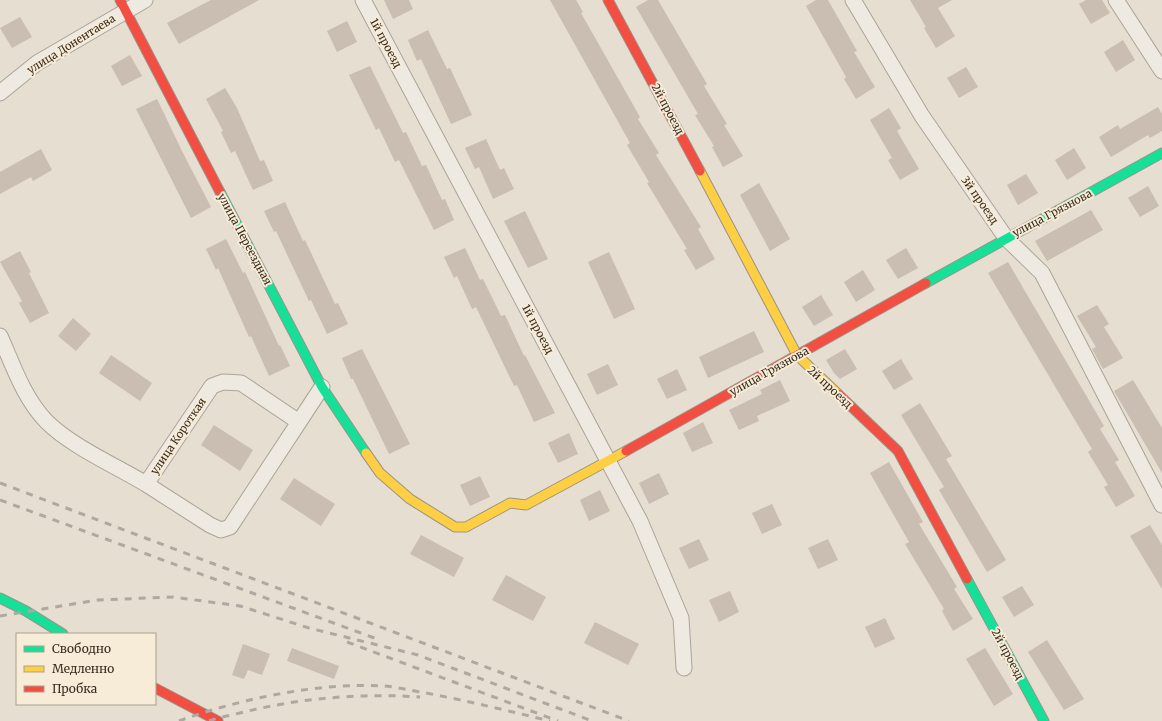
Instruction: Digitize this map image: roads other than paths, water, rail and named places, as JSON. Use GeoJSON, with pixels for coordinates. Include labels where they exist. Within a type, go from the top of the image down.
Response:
{"type":"FeatureCollection","features":[{"type":"Feature","properties":{"kind":"street","name":"улица Донентаева"},"geometry":{"type":"LineString","coordinates":[[0,93],[37,63],[123,5],[145,0]]}},
{"type":"Feature","properties":{"kind":"street","name":"1й проезд"},"geometry":{"type":"LineString","coordinates":[[363,0],[640,521],[681,618],[684,668]]}},
{"type":"Feature","properties":{"kind":"street","name":"2й проезд"},"geometry":{"type":"LineString","coordinates":[[608,0],[632,40],[797,355],[898,451],[1044,721]]}},
{"type":"Feature","properties":{"kind":"street","name":"3й проезд"},"geometry":{"type":"LineString","coordinates":[[853,0],[922,116],[1006,238],[1042,273],[1162,505]]}},
{"type":"Feature","properties":{"kind":"street"},"geometry":{"type":"LineString","coordinates":[[1116,0],[1162,71]]}},
{"type":"Feature","properties":{"kind":"street","name":"улица Переездная"},"geometry":{"type":"LineString","coordinates":[[123,5],[322,387],[380,473]]}},
{"type":"Feature","properties":{"kind":"street","name":"улица Грязнова"},"geometry":{"type":"LineString","coordinates":[[380,473],[410,499],[455,527],[466,527],[510,503],[526,505],[609,461],[1006,238],[1162,154]]}},
{"type":"Feature","properties":{"kind":"street"},"geometry":{"type":"LineString","coordinates":[[0,336],[29,399],[47,422],[77,444],[146,484]]}},
{"type":"Feature","properties":{"kind":"street","name":"улица Короткая"},"geometry":{"type":"LineString","coordinates":[[300,422],[241,383],[223,382],[212,386],[146,484],[210,525],[221,530],[230,526],[300,422],[322,387]]}},
{"type":"Feature","properties":{"kind":"street"},"geometry":{"type":"LineString","coordinates":[[0,598],[26,611],[61,633]]}},
{"type":"Feature","properties":{"kind":"street"},"geometry":{"type":"LineString","coordinates":[[156,689],[218,721]]}},
{"type":"Feature","properties":{"kind":"railway"},"geometry":{"type":"LineString","coordinates":[[0,483],[629,721]]}},
{"type":"Feature","properties":{"kind":"railway"},"geometry":{"type":"LineString","coordinates":[[0,500],[377,639]]}},
{"type":"Feature","properties":{"kind":"railway"},"geometry":{"type":"LineString","coordinates":[[0,616],[98,600],[173,597],[240,606],[309,628],[418,655],[592,721]]}},
{"type":"Feature","properties":{"kind":"railway"},"geometry":{"type":"LineString","coordinates":[[347,642],[558,721]]}},
{"type":"Feature","properties":{"kind":"railway"},"geometry":{"type":"LineString","coordinates":[[179,721],[253,699],[307,690],[359,685],[384,686],[426,693],[550,721]]}},
{"type":"Feature","properties":{"kind":"railway"},"geometry":{"type":"LineString","coordinates":[[209,721],[266,707],[309,700],[353,696],[420,697]]}}]}
